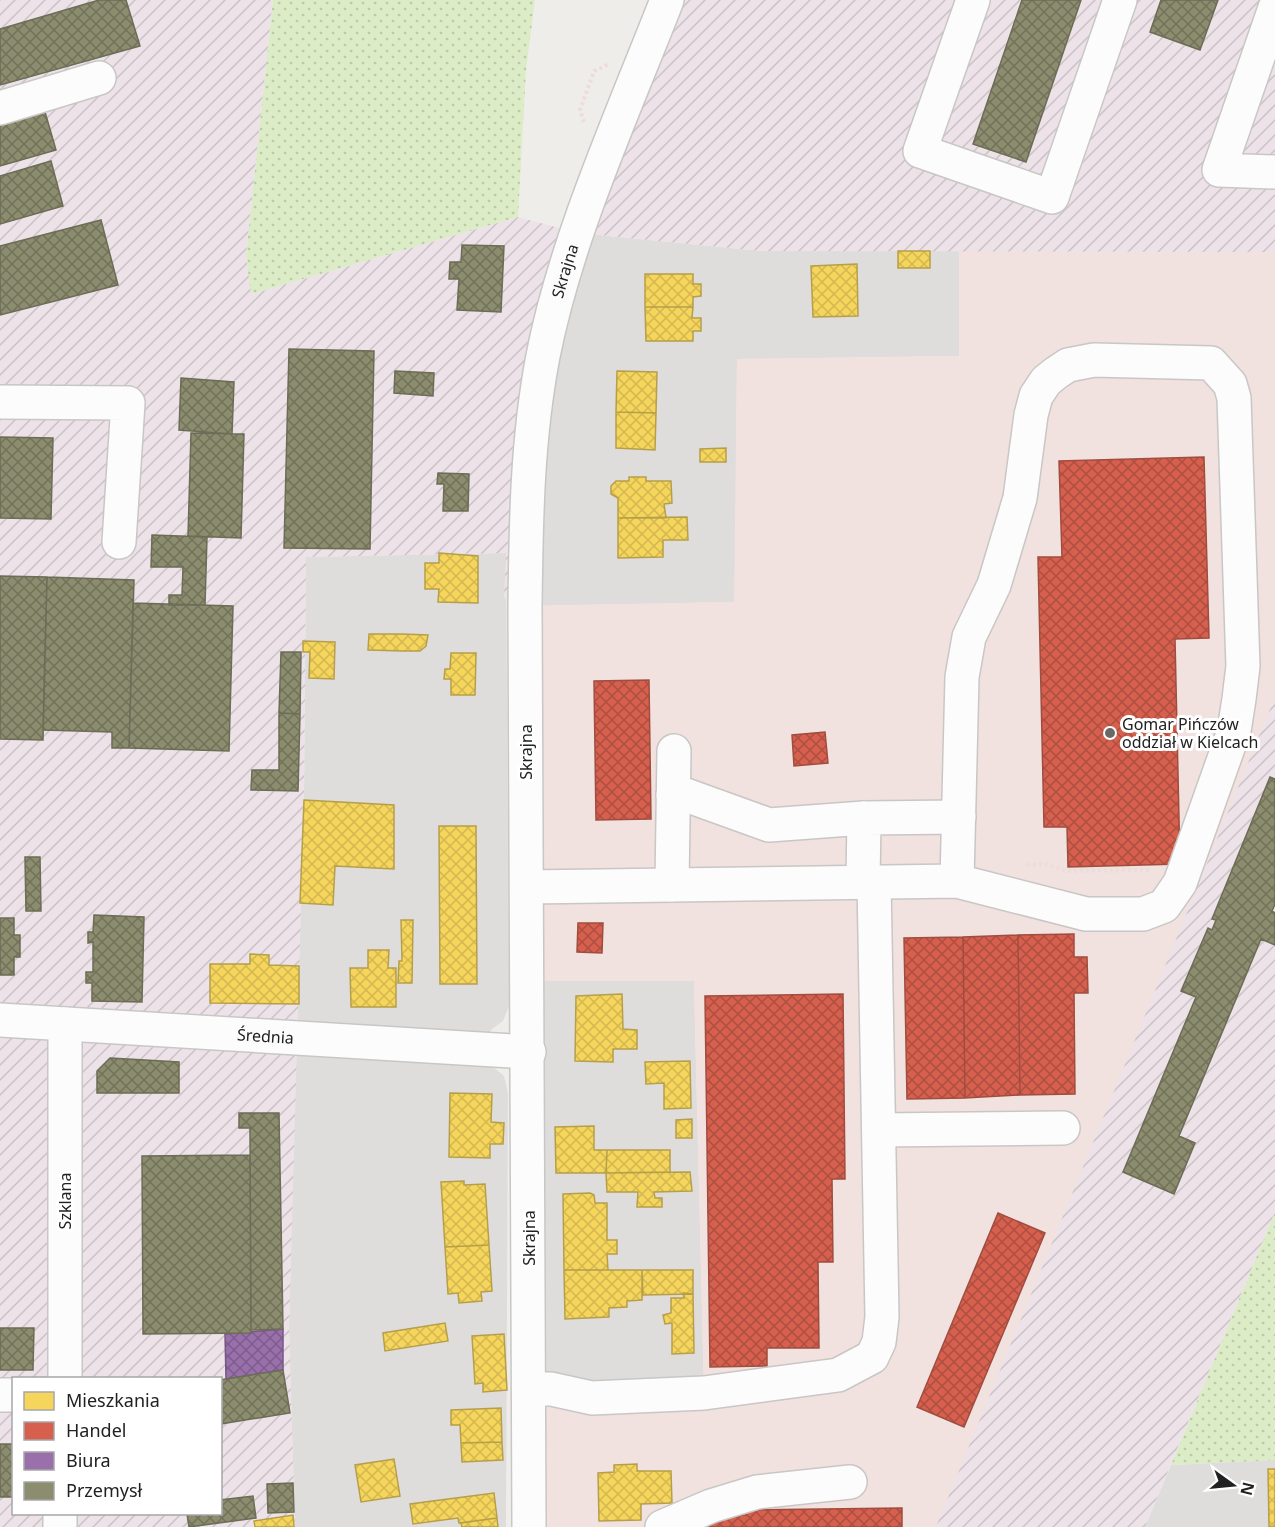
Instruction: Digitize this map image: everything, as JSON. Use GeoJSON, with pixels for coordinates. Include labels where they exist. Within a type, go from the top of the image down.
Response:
{"type":"FeatureCollection","features":[{"type":"Feature","properties":{"kind":"street","name":"Skrajna"},"geometry":{"type":"LineString","coordinates":[[529,1527],[526,515],[536,398],[556,302],[578,233],[667,0]]}},
{"type":"Feature","properties":{"kind":"street"},"geometry":{"type":"LineString","coordinates":[[973,0],[920,151],[1052,197],[1120,0]]}},
{"type":"Feature","properties":{"kind":"street"},"geometry":{"type":"LineString","coordinates":[[1275,8],[1219,170],[1275,172]]}},
{"type":"Feature","properties":{"kind":"street"},"geometry":{"type":"LineString","coordinates":[[0,108],[99,78]]}},
{"type":"Feature","properties":{"kind":"street"},"geometry":{"type":"LineString","coordinates":[[527,887],[957,881],[1073,912],[1110,916],[1143,914],[1164,906],[1172,898],[1185,870],[1233,731],[1243,666],[1234,398],[1230,384],[1211,363],[1094,360],[1068,365],[1046,381],[1036,396],[1031,415],[1020,498],[994,585],[969,637],[962,677],[957,881]]}},
{"type":"Feature","properties":{"kind":"street"},"geometry":{"type":"LineString","coordinates":[[0,402],[128,404],[119,543]]}},
{"type":"Feature","properties":{"kind":"street"},"geometry":{"type":"LineString","coordinates":[[672,885],[674,751]]}},
{"type":"Feature","properties":{"kind":"street"},"geometry":{"type":"LineString","coordinates":[[673,795],[683,794],[769,825],[864,818],[959,817]]}},
{"type":"Feature","properties":{"kind":"street"},"geometry":{"type":"LineString","coordinates":[[530,1389],[551,1389],[592,1398],[704,1393],[838,1376],[872,1357],[879,1342],[882,1317],[879,1130],[864,818]]}},
{"type":"Feature","properties":{"kind":"street","name":"Średnia"},"geometry":{"type":"LineString","coordinates":[[0,1020],[529,1052]]}},
{"type":"Feature","properties":{"kind":"street","name":"Szklana"},"geometry":{"type":"LineString","coordinates":[[65,1024],[65,1377]]}},
{"type":"Feature","properties":{"kind":"street"},"geometry":{"type":"LineString","coordinates":[[879,1130],[1063,1128]]}},
{"type":"Feature","properties":{"kind":"street"},"geometry":{"type":"LineString","coordinates":[[662,1527],[711,1506],[757,1492],[850,1482]]}},
{"type":"Feature","properties":{"kind":"path"},"geometry":{"type":"LineString","coordinates":[[1024,865],[1044,864],[1066,871],[1185,870]]}},
{"type":"Feature","properties":{"kind":"shaded area"},"geometry":{"type":"Polygon","coordinates":[[[0,0],[273,0],[246,256],[252,294],[518,217],[578,233],[559,291],[525,606],[504,598],[506,553],[306,557],[304,800],[289,1329],[295,1527],[0,1527],[0,0]]]}},
{"type":"Feature","properties":{"kind":"shaded area"},"geometry":{"type":"Polygon","coordinates":[[[667,0],[1275,0],[1275,252],[761,251],[578,233],[667,0]]]}},
{"type":"Feature","properties":{"kind":"shaded area"},"geometry":{"type":"Polygon","coordinates":[[[578,233],[761,251],[959,251],[959,356],[737,359],[735,602],[525,606],[526,515],[578,233]]]}},
{"type":"Feature","properties":{"kind":"shaded area"},"geometry":{"type":"Polygon","coordinates":[[[959,251],[1275,252],[1275,697],[937,1527],[529,1527],[530,1389],[704,1392],[694,981],[529,981],[525,606],[734,602],[737,359],[959,356],[959,251]]]}},
{"type":"Feature","properties":{"kind":"shaded area"},"geometry":{"type":"Polygon","coordinates":[[[506,553],[509,1006],[503,1021],[492,1029],[476,1051],[297,1023],[304,800],[306,557],[506,553]]]}},
{"type":"Feature","properties":{"kind":"shaded area"},"geometry":{"type":"Polygon","coordinates":[[[1275,697],[1275,1212],[1145,1527],[936,1527],[1275,697]]]}},
{"type":"Feature","properties":{"kind":"shaded area"},"geometry":{"type":"Polygon","coordinates":[[[529,981],[694,981],[704,1393],[530,1389],[529,981]]]}},
{"type":"Feature","properties":{"kind":"shaded area"},"geometry":{"type":"Polygon","coordinates":[[[296,1055],[484,1065],[492,1066],[504,1076],[508,1093],[506,1527],[295,1527],[289,1329],[296,1055]]]}},
{"type":"Feature","properties":{"kind":"shaded area"},"geometry":{"type":"Polygon","coordinates":[[[1275,1460],[1275,1527],[1145,1527],[1171,1465],[1275,1460]]]}},
{"type":"Feature","properties":{"kind":"green space"},"geometry":{"type":"Polygon","coordinates":[[[273,0],[535,0],[526,70],[518,217],[251,294],[246,256],[273,0]]]}},
{"type":"Feature","properties":{"kind":"green space"},"geometry":{"type":"Polygon","coordinates":[[[1275,1212],[1275,1460],[1171,1465],[1275,1212]]]}},
{"type":"Feature","properties":{"kind":"building: Mieszkania"},"geometry":{"type":"Polygon","coordinates":[[[898,251],[930,251],[930,268],[898,268],[898,251]]]}},
{"type":"Feature","properties":{"kind":"building: Mieszkania"},"geometry":{"type":"Polygon","coordinates":[[[857,264],[858,316],[813,317],[811,266],[857,264]]]}},
{"type":"Feature","properties":{"kind":"building: Mieszkania"},"geometry":{"type":"Polygon","coordinates":[[[645,274],[693,274],[693,284],[701,284],[701,296],[693,297],[693,307],[645,307],[645,274]]]}},
{"type":"Feature","properties":{"kind":"building: Mieszkania"},"geometry":{"type":"Polygon","coordinates":[[[645,307],[693,307],[692,318],[701,318],[701,331],[693,331],[693,341],[646,341],[645,307]]]}},
{"type":"Feature","properties":{"kind":"building: Mieszkania"},"geometry":{"type":"Polygon","coordinates":[[[617,371],[657,372],[656,413],[616,412],[617,371]]]}},
{"type":"Feature","properties":{"kind":"building: Mieszkania"},"geometry":{"type":"Polygon","coordinates":[[[616,412],[656,413],[655,450],[616,448],[616,412]]]}},
{"type":"Feature","properties":{"kind":"building: Mieszkania"},"geometry":{"type":"Polygon","coordinates":[[[726,448],[726,462],[700,462],[700,449],[726,448]]]}},
{"type":"Feature","properties":{"kind":"building: Mieszkania"},"geometry":{"type":"Polygon","coordinates":[[[629,477],[646,477],[646,481],[671,481],[672,503],[664,504],[666,518],[618,518],[618,498],[611,494],[611,486],[616,481],[629,481],[629,477]]]}},
{"type":"Feature","properties":{"kind":"building: Mieszkania"},"geometry":{"type":"Polygon","coordinates":[[[687,517],[688,540],[663,540],[663,557],[618,558],[618,518],[687,517]]]}},
{"type":"Feature","properties":{"kind":"building: Mieszkania"},"geometry":{"type":"Polygon","coordinates":[[[439,553],[478,556],[478,603],[438,602],[439,589],[425,589],[425,563],[439,563],[439,553]]]}},
{"type":"Feature","properties":{"kind":"building: Mieszkania"},"geometry":{"type":"Polygon","coordinates":[[[369,634],[428,635],[426,646],[420,651],[403,651],[368,650],[369,634]]]}},
{"type":"Feature","properties":{"kind":"building: Mieszkania"},"geometry":{"type":"Polygon","coordinates":[[[303,641],[335,642],[334,679],[309,678],[310,652],[303,652],[303,641]]]}},
{"type":"Feature","properties":{"kind":"building: Mieszkania"},"geometry":{"type":"Polygon","coordinates":[[[451,653],[476,653],[475,695],[451,695],[451,679],[444,679],[445,669],[450,669],[451,653]]]}},
{"type":"Feature","properties":{"kind":"building: Mieszkania"},"geometry":{"type":"Polygon","coordinates":[[[304,800],[394,805],[394,869],[335,866],[333,905],[300,903],[304,800]]]}},
{"type":"Feature","properties":{"kind":"building: Mieszkania"},"geometry":{"type":"Polygon","coordinates":[[[439,826],[476,826],[477,984],[440,984],[439,826]]]}},
{"type":"Feature","properties":{"kind":"building: Mieszkania"},"geometry":{"type":"Polygon","coordinates":[[[401,920],[413,920],[412,983],[398,983],[399,961],[402,961],[401,920]]]}},
{"type":"Feature","properties":{"kind":"building: Mieszkania"},"geometry":{"type":"Polygon","coordinates":[[[368,950],[389,950],[388,968],[396,968],[396,1007],[351,1007],[350,968],[368,968],[368,950]]]}},
{"type":"Feature","properties":{"kind":"building: Mieszkania"},"geometry":{"type":"Polygon","coordinates":[[[250,954],[269,955],[269,965],[299,966],[299,1004],[210,1003],[210,964],[250,964],[250,954]]]}},
{"type":"Feature","properties":{"kind":"building: Mieszkania"},"geometry":{"type":"Polygon","coordinates":[[[622,994],[623,1029],[637,1030],[637,1049],[613,1049],[613,1062],[575,1061],[576,996],[622,994]]]}},
{"type":"Feature","properties":{"kind":"building: Mieszkania"},"geometry":{"type":"Polygon","coordinates":[[[690,1061],[691,1108],[664,1109],[664,1083],[646,1084],[645,1062],[690,1061]]]}},
{"type":"Feature","properties":{"kind":"building: Mieszkania"},"geometry":{"type":"Polygon","coordinates":[[[450,1093],[492,1094],[491,1122],[504,1123],[503,1144],[490,1144],[490,1158],[449,1157],[450,1093]]]}},
{"type":"Feature","properties":{"kind":"building: Mieszkania"},"geometry":{"type":"Polygon","coordinates":[[[692,1119],[692,1138],[676,1138],[676,1120],[692,1119]]]}},
{"type":"Feature","properties":{"kind":"building: Mieszkania"},"geometry":{"type":"Polygon","coordinates":[[[594,1126],[594,1150],[607,1150],[606,1173],[556,1173],[555,1127],[594,1126]]]}},
{"type":"Feature","properties":{"kind":"building: Mieszkania"},"geometry":{"type":"Polygon","coordinates":[[[607,1150],[670,1150],[670,1172],[606,1173],[607,1150]]]}},
{"type":"Feature","properties":{"kind":"building: Mieszkania"},"geometry":{"type":"Polygon","coordinates":[[[690,1172],[692,1191],[654,1192],[655,1198],[662,1198],[662,1207],[637,1207],[638,1192],[607,1192],[606,1173],[690,1172]]]}},
{"type":"Feature","properties":{"kind":"building: Mieszkania"},"geometry":{"type":"Polygon","coordinates":[[[464,1181],[464,1185],[485,1184],[489,1245],[445,1247],[441,1182],[464,1181]]]}},
{"type":"Feature","properties":{"kind":"building: Mieszkania"},"geometry":{"type":"Polygon","coordinates":[[[590,1193],[594,1195],[595,1203],[607,1203],[607,1240],[617,1240],[617,1254],[607,1254],[608,1270],[564,1270],[563,1194],[590,1193]]]}},
{"type":"Feature","properties":{"kind":"building: Mieszkania"},"geometry":{"type":"Polygon","coordinates":[[[489,1245],[492,1291],[481,1292],[482,1301],[459,1303],[458,1293],[448,1294],[445,1247],[489,1245]]]}},
{"type":"Feature","properties":{"kind":"building: Mieszkania"},"geometry":{"type":"Polygon","coordinates":[[[564,1270],[642,1270],[642,1300],[627,1301],[627,1307],[609,1308],[609,1317],[565,1319],[564,1270]]]}},
{"type":"Feature","properties":{"kind":"building: Mieszkania"},"geometry":{"type":"Polygon","coordinates":[[[642,1270],[693,1270],[693,1294],[643,1295],[642,1270]]]}},
{"type":"Feature","properties":{"kind":"building: Mieszkania"},"geometry":{"type":"Polygon","coordinates":[[[683,1293],[693,1294],[694,1353],[672,1354],[672,1323],[665,1324],[663,1315],[671,1313],[671,1298],[684,1298],[683,1293]]]}},
{"type":"Feature","properties":{"kind":"building: Mieszkania"},"geometry":{"type":"Polygon","coordinates":[[[445,1323],[448,1341],[385,1351],[383,1333],[445,1323]]]}},
{"type":"Feature","properties":{"kind":"building: Mieszkania"},"geometry":{"type":"Polygon","coordinates":[[[504,1334],[507,1390],[483,1392],[483,1383],[475,1384],[472,1336],[504,1334]]]}},
{"type":"Feature","properties":{"kind":"building: Mieszkania"},"geometry":{"type":"Polygon","coordinates":[[[501,1408],[502,1442],[461,1443],[460,1425],[451,1425],[451,1410],[501,1408]]]}},
{"type":"Feature","properties":{"kind":"building: Mieszkania"},"geometry":{"type":"Polygon","coordinates":[[[502,1442],[503,1460],[462,1462],[461,1443],[502,1442]]]}},
{"type":"Feature","properties":{"kind":"building: Mieszkania"},"geometry":{"type":"Polygon","coordinates":[[[394,1459],[400,1496],[361,1502],[355,1465],[394,1459]]]}},
{"type":"Feature","properties":{"kind":"building: Mieszkania"},"geometry":{"type":"Polygon","coordinates":[[[637,1464],[637,1471],[671,1471],[672,1503],[641,1504],[641,1520],[599,1521],[598,1473],[614,1472],[614,1465],[637,1464]]]}},
{"type":"Feature","properties":{"kind":"building: Mieszkania"},"geometry":{"type":"Polygon","coordinates":[[[1268,1469],[1275,1469],[1275,1527],[1269,1527],[1268,1469]]]}},
{"type":"Feature","properties":{"kind":"building: Mieszkania"},"geometry":{"type":"Polygon","coordinates":[[[494,1493],[497,1518],[459,1523],[458,1518],[413,1524],[410,1504],[494,1493]]]}},
{"type":"Feature","properties":{"kind":"building: Mieszkania"},"geometry":{"type":"Polygon","coordinates":[[[293,1515],[294,1527],[255,1527],[254,1521],[293,1515]]]}},
{"type":"Feature","properties":{"kind":"building: Mieszkania"},"geometry":{"type":"Polygon","coordinates":[[[497,1518],[498,1527],[462,1527],[461,1523],[497,1518]]]}},
{"type":"Feature","properties":{"kind":"building: Handel","name":"Gomar Pińczów oddział w Kielcach"},"geometry":{"type":"Polygon","coordinates":[[[1204,457],[1209,638],[1175,639],[1180,864],[1068,867],[1067,827],[1044,827],[1038,557],[1062,557],[1059,461],[1204,457]]]}},
{"type":"Feature","properties":{"kind":"building: Handel"},"geometry":{"type":"Polygon","coordinates":[[[649,680],[651,819],[596,820],[594,681],[649,680]]]}},
{"type":"Feature","properties":{"kind":"building: Handel"},"geometry":{"type":"Polygon","coordinates":[[[825,732],[828,763],[794,766],[792,735],[825,732]]]}},
{"type":"Feature","properties":{"kind":"building: Handel"},"geometry":{"type":"Polygon","coordinates":[[[578,923],[603,923],[602,953],[577,952],[578,923]]]}},
{"type":"Feature","properties":{"kind":"building: Handel"},"geometry":{"type":"Polygon","coordinates":[[[1074,934],[1074,957],[1087,957],[1088,993],[1074,993],[1075,1094],[1020,1095],[1018,935],[1074,934]]]}},
{"type":"Feature","properties":{"kind":"building: Handel"},"geometry":{"type":"Polygon","coordinates":[[[1018,935],[1020,1095],[965,1098],[963,937],[1018,935]]]}},
{"type":"Feature","properties":{"kind":"building: Handel"},"geometry":{"type":"Polygon","coordinates":[[[963,937],[965,1098],[907,1099],[904,938],[963,937]]]}},
{"type":"Feature","properties":{"kind":"building: Handel"},"geometry":{"type":"Polygon","coordinates":[[[843,994],[845,1179],[832,1179],[833,1262],[818,1262],[819,1348],[767,1348],[767,1366],[710,1367],[705,996],[843,994]]]}},
{"type":"Feature","properties":{"kind":"building: Handel"},"geometry":{"type":"Polygon","coordinates":[[[998,1213],[1045,1233],[964,1427],[917,1407],[998,1213]]]}},
{"type":"Feature","properties":{"kind":"building: Handel"},"geometry":{"type":"Polygon","coordinates":[[[902,1508],[902,1527],[686,1527],[694,1518],[746,1515],[745,1510],[902,1508]]]}},
{"type":"Feature","properties":{"kind":"building: Biura"},"geometry":{"type":"Polygon","coordinates":[[[283,1329],[283,1370],[226,1379],[225,1334],[283,1329]]]}},
{"type":"Feature","properties":{"kind":"building: Przemysł"},"geometry":{"type":"Polygon","coordinates":[[[99,0],[126,0],[140,46],[0,85],[0,29],[99,0]]]}},
{"type":"Feature","properties":{"kind":"building: Przemysł"},"geometry":{"type":"Polygon","coordinates":[[[1022,0],[1081,0],[1026,162],[973,144],[1022,0]]]}},
{"type":"Feature","properties":{"kind":"building: Przemysł"},"geometry":{"type":"Polygon","coordinates":[[[1161,0],[1218,0],[1200,50],[1150,32],[1161,0]]]}},
{"type":"Feature","properties":{"kind":"building: Przemysł"},"geometry":{"type":"Polygon","coordinates":[[[43,105],[56,150],[0,166],[0,117],[43,105]]]}},
{"type":"Feature","properties":{"kind":"building: Przemysł"},"geometry":{"type":"Polygon","coordinates":[[[51,161],[63,206],[0,224],[0,176],[51,161]]]}},
{"type":"Feature","properties":{"kind":"building: Przemysł"},"geometry":{"type":"Polygon","coordinates":[[[101,220],[118,285],[0,315],[0,246],[101,220]]]}},
{"type":"Feature","properties":{"kind":"building: Przemysł"},"geometry":{"type":"Polygon","coordinates":[[[462,245],[504,246],[501,312],[457,310],[459,279],[449,279],[450,262],[461,262],[462,245]]]}},
{"type":"Feature","properties":{"kind":"building: Przemysł"},"geometry":{"type":"Polygon","coordinates":[[[289,349],[374,351],[370,549],[284,548],[289,349]]]}},
{"type":"Feature","properties":{"kind":"building: Przemysł"},"geometry":{"type":"Polygon","coordinates":[[[395,371],[434,373],[433,396],[394,393],[395,371]]]}},
{"type":"Feature","properties":{"kind":"building: Przemysł"},"geometry":{"type":"Polygon","coordinates":[[[181,378],[234,382],[232,434],[179,430],[181,378]]]}},
{"type":"Feature","properties":{"kind":"building: Przemysł"},"geometry":{"type":"Polygon","coordinates":[[[191,433],[244,434],[241,538],[188,536],[191,433]]]}},
{"type":"Feature","properties":{"kind":"building: Przemysł"},"geometry":{"type":"Polygon","coordinates":[[[0,437],[53,438],[51,519],[0,518],[0,437]]]}},
{"type":"Feature","properties":{"kind":"building: Przemysł"},"geometry":{"type":"Polygon","coordinates":[[[438,473],[469,474],[468,511],[443,511],[444,484],[437,484],[438,473]]]}},
{"type":"Feature","properties":{"kind":"building: Przemysł"},"geometry":{"type":"Polygon","coordinates":[[[152,535],[207,537],[205,605],[169,605],[169,595],[182,595],[183,567],[151,567],[152,535]]]}},
{"type":"Feature","properties":{"kind":"building: Przemysł"},"geometry":{"type":"Polygon","coordinates":[[[0,576],[47,577],[43,740],[0,739],[0,576]]]}},
{"type":"Feature","properties":{"kind":"building: Przemysł"},"geometry":{"type":"Polygon","coordinates":[[[47,577],[134,580],[129,748],[112,748],[112,732],[43,730],[47,577]]]}},
{"type":"Feature","properties":{"kind":"building: Przemysł"},"geometry":{"type":"Polygon","coordinates":[[[133,603],[233,606],[229,751],[129,748],[133,603]]]}},
{"type":"Feature","properties":{"kind":"building: Przemysł"},"geometry":{"type":"Polygon","coordinates":[[[281,652],[301,652],[300,714],[279,713],[281,652]]]}},
{"type":"Feature","properties":{"kind":"building: Przemysł"},"geometry":{"type":"Polygon","coordinates":[[[279,713],[300,714],[298,791],[251,790],[252,770],[279,770],[279,713]]]}},
{"type":"Feature","properties":{"kind":"building: Przemysł"},"geometry":{"type":"Polygon","coordinates":[[[1270,777],[1275,779],[1275,904],[1272,911],[1275,913],[1275,945],[1261,939],[1179,1136],[1195,1143],[1174,1194],[1123,1172],[1196,997],[1181,991],[1208,928],[1212,930],[1216,920],[1212,919],[1270,777]]]}},
{"type":"Feature","properties":{"kind":"building: Przemysł"},"geometry":{"type":"Polygon","coordinates":[[[25,857],[40,857],[41,911],[26,911],[25,857]]]}},
{"type":"Feature","properties":{"kind":"building: Przemysł"},"geometry":{"type":"Polygon","coordinates":[[[94,915],[144,917],[142,1002],[92,1001],[92,983],[86,983],[86,972],[93,972],[93,942],[88,943],[88,932],[93,932],[94,915]]]}},
{"type":"Feature","properties":{"kind":"building: Przemysł"},"geometry":{"type":"Polygon","coordinates":[[[0,918],[14,918],[14,935],[20,935],[20,957],[14,957],[14,975],[0,975],[0,918]]]}},
{"type":"Feature","properties":{"kind":"building: Przemysł"},"geometry":{"type":"Polygon","coordinates":[[[110,1058],[179,1062],[179,1093],[97,1093],[97,1071],[110,1058]]]}},
{"type":"Feature","properties":{"kind":"building: Przemysł"},"geometry":{"type":"Polygon","coordinates":[[[239,1113],[279,1113],[283,1329],[251,1330],[250,1128],[239,1128],[239,1113]]]}},
{"type":"Feature","properties":{"kind":"building: Przemysł"},"geometry":{"type":"Polygon","coordinates":[[[250,1155],[251,1333],[143,1334],[142,1156],[250,1155]]]}},
{"type":"Feature","properties":{"kind":"building: Przemysł"},"geometry":{"type":"Polygon","coordinates":[[[0,1328],[34,1328],[33,1370],[0,1370],[0,1328]]]}},
{"type":"Feature","properties":{"kind":"building: Przemysł"},"geometry":{"type":"Polygon","coordinates":[[[283,1370],[290,1413],[222,1424],[222,1380],[283,1370]]]}},
{"type":"Feature","properties":{"kind":"building: Przemysł"},"geometry":{"type":"Polygon","coordinates":[[[0,1444],[12,1444],[12,1497],[0,1497],[0,1444]]]}},
{"type":"Feature","properties":{"kind":"building: Przemysł"},"geometry":{"type":"Polygon","coordinates":[[[293,1483],[294,1512],[268,1513],[267,1484],[293,1483]]]}},
{"type":"Feature","properties":{"kind":"building: Przemysł"},"geometry":{"type":"Polygon","coordinates":[[[253,1496],[256,1518],[189,1527],[187,1515],[222,1515],[222,1500],[253,1496]]]}},
{"type":"Feature","properties":{"kind":"place","name":"Gomar Pińczów oddział w Kielcach"},"geometry":{"type":"Point","coordinates":[1110,733]}}]}
